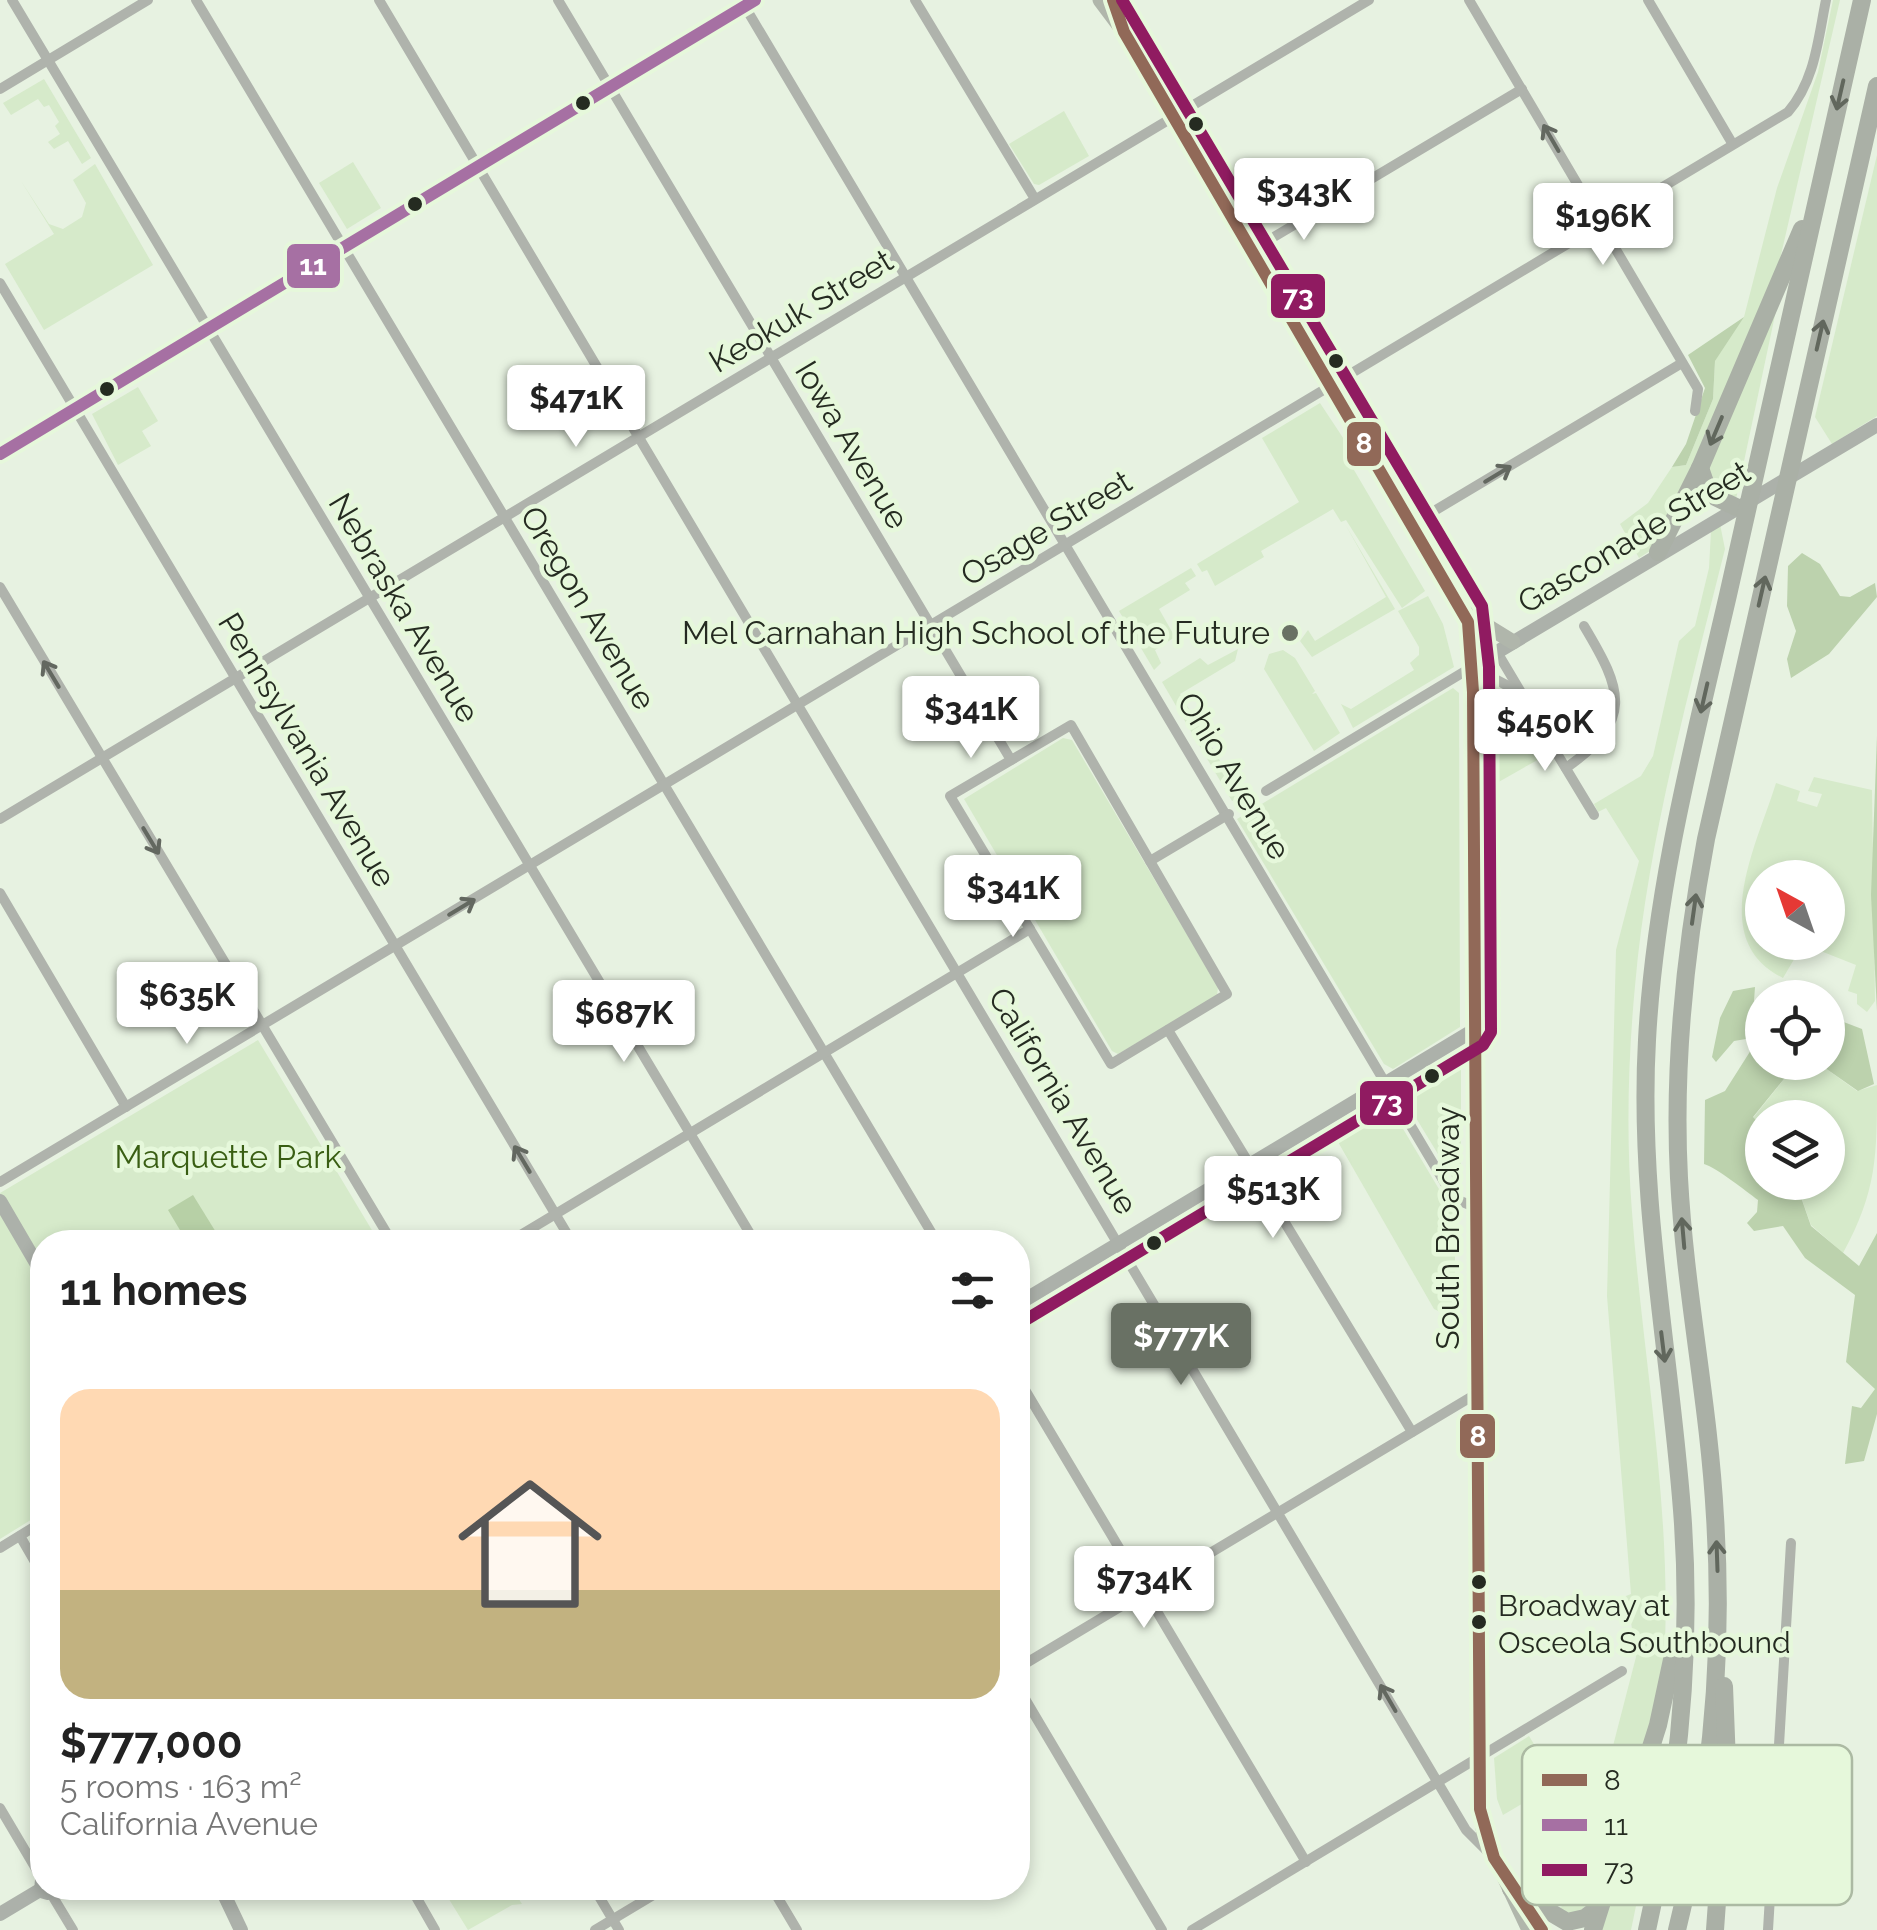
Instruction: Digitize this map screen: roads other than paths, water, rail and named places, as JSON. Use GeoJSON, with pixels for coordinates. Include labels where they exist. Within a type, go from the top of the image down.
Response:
{"type":"FeatureCollection","features":[{"type":"Feature","properties":{"kind":"highway"},"geometry":{"type":"LineString","coordinates":[[1676,1745],[1685,1602],[1677,1456],[1648,1211],[1647,1040],[1666,872],[1862,0]]}},
{"type":"Feature","properties":{"kind":"highway"},"geometry":{"type":"LineString","coordinates":[[1727,1745],[1711,1459],[1681,1214],[1678,1063],[1696,894],[1877,86]]}},
{"type":"Feature","properties":{"kind":"highway"},"geometry":{"type":"LineString","coordinates":[[1658,552],[1700,468],[1819,192]]}},
{"type":"Feature","properties":{"kind":"highway"},"geometry":{"type":"LineString","coordinates":[[1700,468],[1708,494],[1736,507]]}},
{"type":"Feature","properties":{"kind":"highway"},"geometry":{"type":"LineString","coordinates":[[1652,1745],[1685,1602]]}},
{"type":"Feature","properties":{"kind":"highway"},"geometry":{"type":"LineString","coordinates":[[1710,1745],[1718,1630]]}},
{"type":"Feature","properties":{"kind":"highway"},"geometry":{"type":"LineString","coordinates":[[1511,1889],[1522,1896]]}},
{"type":"Feature","properties":{"kind":"highway"},"geometry":{"type":"LineString","coordinates":[[1538,1905],[1566,1922],[1584,1918],[1599,1907]]}},
{"type":"Feature","properties":{"kind":"highway"},"geometry":{"type":"LineString","coordinates":[[1647,1930],[1651,1905]]}},
{"type":"Feature","properties":{"kind":"highway"},"geometry":{"type":"LineString","coordinates":[[1677,1930],[1682,1905]]}},
{"type":"Feature","properties":{"kind":"highway"},"geometry":{"type":"LineString","coordinates":[[1716,1930],[1717,1905]]}},
{"type":"Feature","properties":{"kind":"highway"},"geometry":{"type":"LineString","coordinates":[[1593,1930],[1599,1907]]}},
{"type":"Feature","properties":{"kind":"main road","name":"South Broadway"},"geometry":{"type":"LineString","coordinates":[[1100,0],[1124,32],[1465,612],[1472,667],[1478,1757],[1482,1827],[1528,1930]]}},
{"type":"Feature","properties":{"kind":"main road","name":"South Broadway"},"geometry":{"type":"LineString","coordinates":[[1113,0],[1124,32]]}},
{"type":"Feature","properties":{"kind":"main road"},"geometry":{"type":"LineString","coordinates":[[1465,612],[1494,634],[1513,642]]}},
{"type":"Feature","properties":{"kind":"main road","name":"South Broadway"},"geometry":{"type":"LineString","coordinates":[[1521,1908],[1542,1930]]}},
{"type":"Feature","properties":{"kind":"street","name":"Nebraska Avenue"},"geometry":{"type":"LineString","coordinates":[[12,0],[748,1230]]}},
{"type":"Feature","properties":{"kind":"street"},"geometry":{"type":"LineString","coordinates":[[0,89],[148,0]]}},
{"type":"Feature","properties":{"kind":"street","name":"Oregon Avenue"},"geometry":{"type":"LineString","coordinates":[[196,0],[929,1230]]}},
{"type":"Feature","properties":{"kind":"street","name":"California Avenue"},"geometry":{"type":"LineString","coordinates":[[379,0],[1475,1844],[1497,1861]]}},
{"type":"Feature","properties":{"kind":"street","name":"Iowa Avenue"},"geometry":{"type":"LineString","coordinates":[[558,0],[1012,760]]}},
{"type":"Feature","properties":{"kind":"street"},"geometry":{"type":"LineString","coordinates":[[916,0],[1035,199]]}},
{"type":"Feature","properties":{"kind":"street","name":"Keokuk Street"},"geometry":{"type":"LineString","coordinates":[[0,818],[1370,0]]}},
{"type":"Feature","properties":{"kind":"street"},"geometry":{"type":"LineString","coordinates":[[1468,0],[1698,388],[1696,411]]}},
{"type":"Feature","properties":{"kind":"street"},"geometry":{"type":"LineString","coordinates":[[1648,0],[1732,143]]}},
{"type":"Feature","properties":{"kind":"street","name":"Osage Street"},"geometry":{"type":"LineString","coordinates":[[0,1182],[1788,112],[1803,94],[1826,0]]}},
{"type":"Feature","properties":{"kind":"street"},"geometry":{"type":"LineString","coordinates":[[0,454],[747,2]]}},
{"type":"Feature","properties":{"kind":"street","name":"Ohio Avenue"},"geometry":{"type":"LineString","coordinates":[[747,2],[1450,1191],[1475,1207]]}},
{"type":"Feature","properties":{"kind":"street"},"geometry":{"type":"LineString","coordinates":[[1252,250],[1522,89]]}},
{"type":"Feature","properties":{"kind":"street","name":"Pennsylvania Avenue"},"geometry":{"type":"LineString","coordinates":[[0,283],[564,1230]]}},
{"type":"Feature","properties":{"kind":"street"},"geometry":{"type":"LineString","coordinates":[[1414,523],[1682,363]]}},
{"type":"Feature","properties":{"kind":"street","name":"Gasconade Street"},"geometry":{"type":"LineString","coordinates":[[1266,791],[1658,552],[1877,424]]}},
{"type":"Feature","properties":{"kind":"street"},"geometry":{"type":"LineString","coordinates":[[0,587],[385,1230]]}},
{"type":"Feature","properties":{"kind":"street"},"geometry":{"type":"LineString","coordinates":[[1566,768],[1598,745],[1611,722],[1616,692],[1612,671],[1584,626]]}},
{"type":"Feature","properties":{"kind":"street"},"geometry":{"type":"LineString","coordinates":[[1497,652],[1594,816]]}},
{"type":"Feature","properties":{"kind":"street"},"geometry":{"type":"LineString","coordinates":[[1472,667],[1510,687],[1532,711]]}},
{"type":"Feature","properties":{"kind":"street"},"geometry":{"type":"LineString","coordinates":[[1071,725],[1227,994],[1111,1064],[950,796],[1012,760],[1071,725]]}},
{"type":"Feature","properties":{"kind":"street"},"geometry":{"type":"LineString","coordinates":[[1150,862],[1228,814]]}},
{"type":"Feature","properties":{"kind":"street"},"geometry":{"type":"LineString","coordinates":[[0,893],[126,1107]]}},
{"type":"Feature","properties":{"kind":"street"},"geometry":{"type":"LineString","coordinates":[[529,1230],[1030,929]]}},
{"type":"Feature","properties":{"kind":"street"},"geometry":{"type":"LineString","coordinates":[[1168,1030],[1412,1432]]}},
{"type":"Feature","properties":{"kind":"street"},"geometry":{"type":"LineString","coordinates":[[1030,1297],[1474,1030]]}},
{"type":"Feature","properties":{"kind":"street"},"geometry":{"type":"LineString","coordinates":[[0,1202],[30,1253]]}},
{"type":"Feature","properties":{"kind":"street"},"geometry":{"type":"LineString","coordinates":[[1030,1661],[1476,1394]]}},
{"type":"Feature","properties":{"kind":"street"},"geometry":{"type":"LineString","coordinates":[[1030,1398],[1306,1862]]}},
{"type":"Feature","properties":{"kind":"street"},"geometry":{"type":"LineString","coordinates":[[0,1548],[30,1530]]}},
{"type":"Feature","properties":{"kind":"street"},"geometry":{"type":"LineString","coordinates":[[20,1536],[30,1553]]}},
{"type":"Feature","properties":{"kind":"street"},"geometry":{"type":"LineString","coordinates":[[1779,1745],[1791,1543]]}},
{"type":"Feature","properties":{"kind":"street"},"geometry":{"type":"LineString","coordinates":[[1192,1930],[1622,1670]]}},
{"type":"Feature","properties":{"kind":"street"},"geometry":{"type":"LineString","coordinates":[[1030,1707],[1162,1930]]}},
{"type":"Feature","properties":{"kind":"street"},"geometry":{"type":"LineString","coordinates":[[0,1808],[30,1859]]}},
{"type":"Feature","properties":{"kind":"street"},"geometry":{"type":"LineString","coordinates":[[0,1914],[30,1896]]}},
{"type":"Feature","properties":{"kind":"street"},"geometry":{"type":"LineString","coordinates":[[55,1900],[73,1930]]}},
{"type":"Feature","properties":{"kind":"street"},"geometry":{"type":"LineString","coordinates":[[227,1900],[242,1930]]}},
{"type":"Feature","properties":{"kind":"street"},"geometry":{"type":"LineString","coordinates":[[417,1900],[436,1930]]}},
{"type":"Feature","properties":{"kind":"street"},"geometry":{"type":"LineString","coordinates":[[601,1900],[616,1925]]}},
{"type":"Feature","properties":{"kind":"street"},"geometry":{"type":"LineString","coordinates":[[596,1930],[616,1925],[649,1900]]}},
{"type":"Feature","properties":{"kind":"street"},"geometry":{"type":"LineString","coordinates":[[779,1900],[797,1930]]}},
{"type":"Feature","properties":{"kind":"street"},"geometry":{"type":"LineString","coordinates":[[1768,1930],[1769,1905]]}},
{"type":"Feature","properties":{"kind":"place","name":"Mel Carnahan High School of the Future"},"geometry":{"type":"Point","coordinates":[1290,633]}},
{"type":"Feature","properties":{"kind":"place","name":"Broadway at Osceola Southbound"},"geometry":{"type":"Point","coordinates":[1479,1622]}},
{"type":"Feature","properties":{"kind":"park label","name":"Marquette Park"},"geometry":{"type":"Point","coordinates":[228,1157]}}]}
